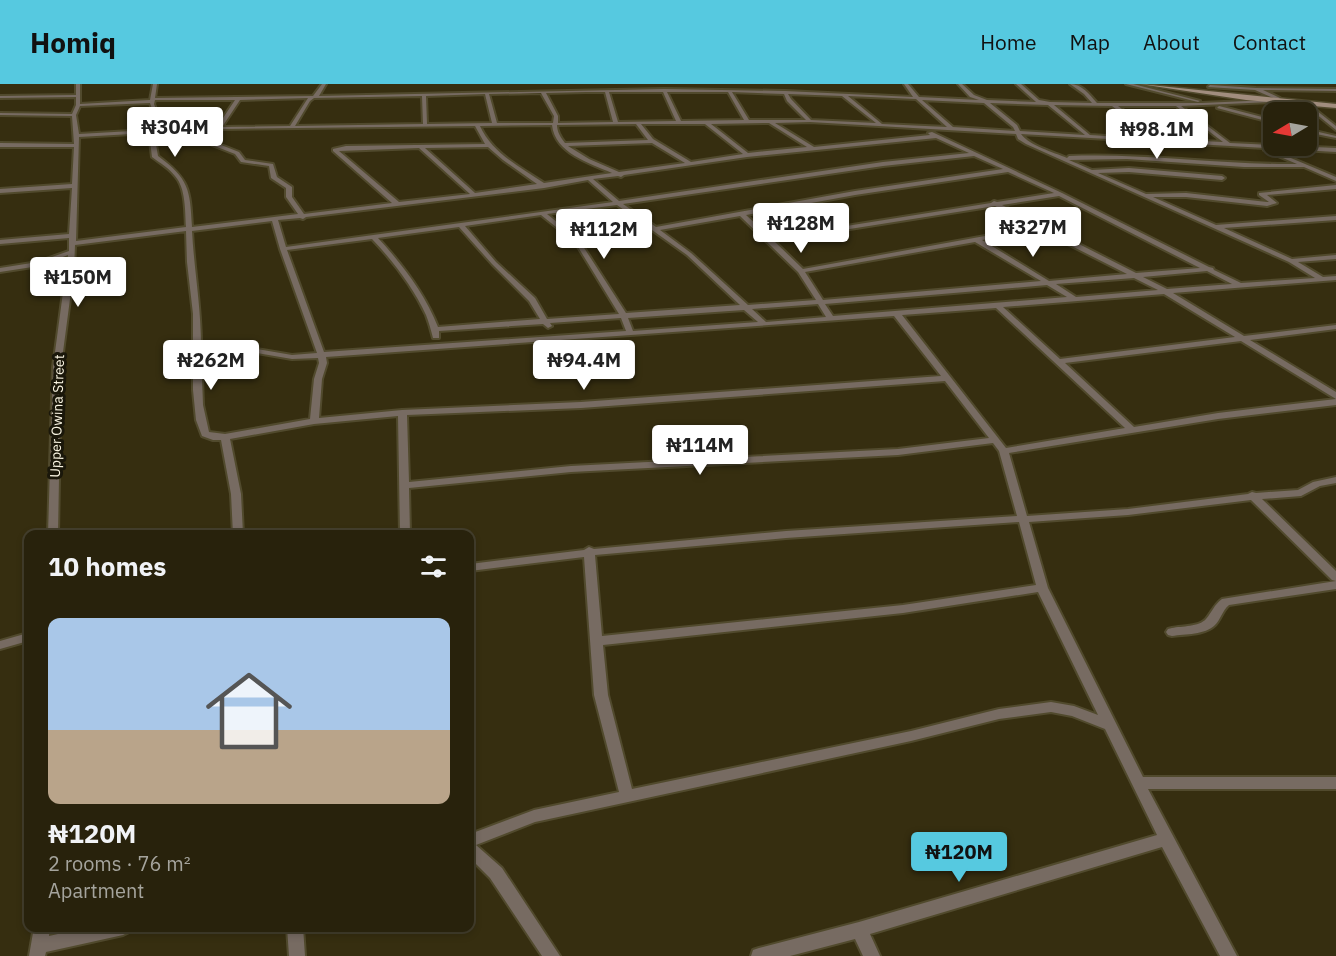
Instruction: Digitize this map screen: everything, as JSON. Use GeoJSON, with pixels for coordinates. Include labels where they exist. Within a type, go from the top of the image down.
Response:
{"type":"FeatureCollection","features":[{"type":"Feature","properties":{"kind":"main road"},"geometry":{"type":"LineString","coordinates":[[1143,84],[1282,102]]}},
{"type":"Feature","properties":{"kind":"main road"},"geometry":{"type":"LineString","coordinates":[[1151,84],[1336,105]]}},
{"type":"Feature","properties":{"kind":"main road"},"geometry":{"type":"LineString","coordinates":[[1317,104],[1336,105]]}},
{"type":"Feature","properties":{"kind":"street","name":"Upper Owina Street"},"geometry":{"type":"LineString","coordinates":[[53,530],[57,367],[72,244],[77,136],[74,115],[78,101],[78,84]]}},
{"type":"Feature","properties":{"kind":"street"},"geometry":{"type":"LineString","coordinates":[[155,84],[153,100],[156,115],[151,131],[155,157],[182,179],[190,230],[190,258],[197,314],[198,397],[202,428],[205,434],[213,437],[314,421],[402,413],[581,405],[947,378]]}},
{"type":"Feature","properties":{"kind":"street"},"geometry":{"type":"LineString","coordinates":[[292,127],[308,100],[324,84]]}},
{"type":"Feature","properties":{"kind":"street"},"geometry":{"type":"LineString","coordinates":[[380,84],[381,96]]}},
{"type":"Feature","properties":{"kind":"street"},"geometry":{"type":"LineString","coordinates":[[439,84],[440,94]]}},
{"type":"Feature","properties":{"kind":"street"},"geometry":{"type":"LineString","coordinates":[[906,84],[916,97],[951,128]]}},
{"type":"Feature","properties":{"kind":"street"},"geometry":{"type":"LineString","coordinates":[[960,84],[972,96],[984,100],[1015,126],[1015,131],[1020,138],[1028,143],[1291,261],[1322,279]]}},
{"type":"Feature","properties":{"kind":"street"},"geometry":{"type":"LineString","coordinates":[[1018,84],[1038,101],[1048,103],[1088,135]]}},
{"type":"Feature","properties":{"kind":"street"},"geometry":{"type":"LineString","coordinates":[[1072,84],[1086,93],[1096,105]]}},
{"type":"Feature","properties":{"kind":"street"},"geometry":{"type":"LineString","coordinates":[[1128,84],[1263,119]]}},
{"type":"Feature","properties":{"kind":"street"},"geometry":{"type":"LineString","coordinates":[[1210,86],[1336,90]]}},
{"type":"Feature","properties":{"kind":"street"},"geometry":{"type":"LineString","coordinates":[[1256,89],[1282,100]]}},
{"type":"Feature","properties":{"kind":"street"},"geometry":{"type":"LineString","coordinates":[[0,97],[78,101],[663,90],[785,92],[1048,103],[1210,105],[1269,101]]}},
{"type":"Feature","properties":{"kind":"street"},"geometry":{"type":"LineString","coordinates":[[663,90],[679,122]]}},
{"type":"Feature","properties":{"kind":"street"},"geometry":{"type":"LineString","coordinates":[[607,91],[616,123]]}},
{"type":"Feature","properties":{"kind":"street"},"geometry":{"type":"LineString","coordinates":[[729,91],[747,121]]}},
{"type":"Feature","properties":{"kind":"street"},"geometry":{"type":"LineString","coordinates":[[543,92],[556,116],[555,134],[562,145],[622,175]]}},
{"type":"Feature","properties":{"kind":"street"},"geometry":{"type":"LineString","coordinates":[[785,92],[789,100],[810,121]]}},
{"type":"Feature","properties":{"kind":"street"},"geometry":{"type":"LineString","coordinates":[[487,93],[495,124]]}},
{"type":"Feature","properties":{"kind":"street"},"geometry":{"type":"LineString","coordinates":[[424,94],[425,125]]}},
{"type":"Feature","properties":{"kind":"street"},"geometry":{"type":"LineString","coordinates":[[842,94],[880,124]]}},
{"type":"Feature","properties":{"kind":"street"},"geometry":{"type":"LineString","coordinates":[[238,99],[219,128],[213,141],[214,144],[237,153],[243,161],[272,165],[274,178],[289,187],[289,197],[303,217]]}},
{"type":"Feature","properties":{"kind":"street"},"geometry":{"type":"LineString","coordinates":[[1112,104],[1159,139]]}},
{"type":"Feature","properties":{"kind":"street"},"geometry":{"type":"LineString","coordinates":[[1177,105],[1229,144]]}},
{"type":"Feature","properties":{"kind":"street"},"geometry":{"type":"LineString","coordinates":[[1317,112],[1336,129]]}},
{"type":"Feature","properties":{"kind":"street"},"geometry":{"type":"LineString","coordinates":[[0,114],[74,115]]}},
{"type":"Feature","properties":{"kind":"street"},"geometry":{"type":"LineString","coordinates":[[0,120],[12,114]]}},
{"type":"Feature","properties":{"kind":"street"},"geometry":{"type":"LineString","coordinates":[[769,121],[812,148]]}},
{"type":"Feature","properties":{"kind":"street"},"geometry":{"type":"LineString","coordinates":[[77,136],[219,128],[810,121],[1336,150]]}},
{"type":"Feature","properties":{"kind":"street"},"geometry":{"type":"LineString","coordinates":[[637,122],[652,141],[691,164]]}},
{"type":"Feature","properties":{"kind":"street"},"geometry":{"type":"LineString","coordinates":[[705,122],[747,155]]}},
{"type":"Feature","properties":{"kind":"street"},"geometry":{"type":"LineString","coordinates":[[477,125],[488,145],[544,186]]}},
{"type":"Feature","properties":{"kind":"street"},"geometry":{"type":"LineString","coordinates":[[913,126],[1060,194],[1239,285]]}},
{"type":"Feature","properties":{"kind":"street"},"geometry":{"type":"LineString","coordinates":[[1317,132],[1336,136]]}},
{"type":"Feature","properties":{"kind":"street"},"geometry":{"type":"LineString","coordinates":[[0,242],[72,244],[591,180],[747,155],[936,136]]}},
{"type":"Feature","properties":{"kind":"street"},"geometry":{"type":"LineString","coordinates":[[1124,137],[1131,144]]}},
{"type":"Feature","properties":{"kind":"street"},"geometry":{"type":"LineString","coordinates":[[562,145],[652,141]]}},
{"type":"Feature","properties":{"kind":"street"},"geometry":{"type":"LineString","coordinates":[[0,150],[3,145],[76,146]]}},
{"type":"Feature","properties":{"kind":"street"},"geometry":{"type":"LineString","coordinates":[[397,204],[335,150],[488,145]]}},
{"type":"Feature","properties":{"kind":"street"},"geometry":{"type":"LineString","coordinates":[[421,147],[474,195]]}},
{"type":"Feature","properties":{"kind":"street"},"geometry":{"type":"LineString","coordinates":[[1261,147],[1336,179]]}},
{"type":"Feature","properties":{"kind":"street"},"geometry":{"type":"LineString","coordinates":[[1138,151],[1144,157]]}},
{"type":"Feature","properties":{"kind":"street"},"geometry":{"type":"LineString","coordinates":[[283,249],[543,214],[883,164],[975,154]]}},
{"type":"Feature","properties":{"kind":"street"},"geometry":{"type":"LineString","coordinates":[[1065,159],[1144,157],[1233,165],[1302,166]]}},
{"type":"Feature","properties":{"kind":"street"},"geometry":{"type":"LineString","coordinates":[[657,230],[855,193],[1010,170]]}},
{"type":"Feature","properties":{"kind":"street"},"geometry":{"type":"LineString","coordinates":[[1092,171],[1129,170],[1222,178]]}},
{"type":"Feature","properties":{"kind":"street"},"geometry":{"type":"LineString","coordinates":[[1320,172],[1336,173]]}},
{"type":"Feature","properties":{"kind":"street"},"geometry":{"type":"LineString","coordinates":[[591,180],[617,202],[689,254],[764,324]]}},
{"type":"Feature","properties":{"kind":"street"},"geometry":{"type":"LineString","coordinates":[[0,191],[75,186]]}},
{"type":"Feature","properties":{"kind":"street"},"geometry":{"type":"LineString","coordinates":[[1145,195],[1186,195],[1267,204],[1274,203],[1261,194],[1336,187]]}},
{"type":"Feature","properties":{"kind":"street"},"geometry":{"type":"LineString","coordinates":[[771,240],[1060,194]]}},
{"type":"Feature","properties":{"kind":"street"},"geometry":{"type":"LineString","coordinates":[[994,203],[1134,275],[1336,396]]}},
{"type":"Feature","properties":{"kind":"street"},"geometry":{"type":"LineString","coordinates":[[543,214],[578,241],[624,316],[630,333]]}},
{"type":"Feature","properties":{"kind":"street"},"geometry":{"type":"LineString","coordinates":[[742,215],[771,240],[801,271],[830,317]]}},
{"type":"Feature","properties":{"kind":"street"},"geometry":{"type":"LineString","coordinates":[[1213,227],[1336,218]]}},
{"type":"Feature","properties":{"kind":"street"},"geometry":{"type":"LineString","coordinates":[[275,220],[323,363],[318,379],[314,421]]}},
{"type":"Feature","properties":{"kind":"street"},"geometry":{"type":"LineString","coordinates":[[461,225],[532,300],[547,322],[549,338]]}},
{"type":"Feature","properties":{"kind":"street"},"geometry":{"type":"LineString","coordinates":[[801,271],[1041,228]]}},
{"type":"Feature","properties":{"kind":"street"},"geometry":{"type":"LineString","coordinates":[[373,236],[386,249],[421,299],[436,329],[436,346]]}},
{"type":"Feature","properties":{"kind":"street"},"geometry":{"type":"LineString","coordinates":[[977,240],[1075,299]]}},
{"type":"Feature","properties":{"kind":"street"},"geometry":{"type":"LineString","coordinates":[[0,270],[39,264],[72,244]]}},
{"type":"Feature","properties":{"kind":"street"},"geometry":{"type":"LineString","coordinates":[[1291,261],[1336,257]]}},
{"type":"Feature","properties":{"kind":"street"},"geometry":{"type":"LineString","coordinates":[[436,329],[820,302],[1211,269]]}},
{"type":"Feature","properties":{"kind":"street"},"geometry":{"type":"LineString","coordinates":[[196,347],[251,350],[292,357],[764,324],[830,317],[999,307],[1161,291],[1336,278]]}},
{"type":"Feature","properties":{"kind":"street"},"geometry":{"type":"LineString","coordinates":[[1080,279],[1109,296]]}},
{"type":"Feature","properties":{"kind":"street"},"geometry":{"type":"LineString","coordinates":[[999,307],[1133,431]]}},
{"type":"Feature","properties":{"kind":"street"},"geometry":{"type":"LineString","coordinates":[[896,313],[1004,451],[1042,588],[1166,839],[1229,956]]}},
{"type":"Feature","properties":{"kind":"street"},"geometry":{"type":"LineString","coordinates":[[1057,362],[1336,327]]}},
{"type":"Feature","properties":{"kind":"street"},"geometry":{"type":"LineString","coordinates":[[1325,328],[1336,333]]}},
{"type":"Feature","properties":{"kind":"street"},"geometry":{"type":"LineString","coordinates":[[1004,451],[1218,416],[1336,402]]}},
{"type":"Feature","properties":{"kind":"street"},"geometry":{"type":"LineString","coordinates":[[402,413],[405,530]]}},
{"type":"Feature","properties":{"kind":"street"},"geometry":{"type":"LineString","coordinates":[[225,436],[236,494],[238,530]]}},
{"type":"Feature","properties":{"kind":"street"},"geometry":{"type":"LineString","coordinates":[[403,486],[570,470],[898,452],[995,440]]}},
{"type":"Feature","properties":{"kind":"street"},"geometry":{"type":"LineString","coordinates":[[474,566],[589,550],[753,535],[1131,512],[1252,495],[1301,493],[1317,484],[1335,481]]}},
{"type":"Feature","properties":{"kind":"street"},"geometry":{"type":"LineString","coordinates":[[1252,495],[1336,577]]}},
{"type":"Feature","properties":{"kind":"street"},"geometry":{"type":"LineString","coordinates":[[589,550],[601,695],[627,796]]}},
{"type":"Feature","properties":{"kind":"street"},"geometry":{"type":"LineString","coordinates":[[1172,632],[1207,625],[1212,620],[1216,608],[1226,602],[1336,585]]}},
{"type":"Feature","properties":{"kind":"street"},"geometry":{"type":"LineString","coordinates":[[597,641],[903,609],[1042,588]]}},
{"type":"Feature","properties":{"kind":"street"},"geometry":{"type":"LineString","coordinates":[[0,645],[24,638]]}},
{"type":"Feature","properties":{"kind":"street"},"geometry":{"type":"LineString","coordinates":[[474,838],[534,816],[911,736],[999,714],[1051,707],[1074,711],[1109,725]]}},
{"type":"Feature","properties":{"kind":"street"},"geometry":{"type":"LineString","coordinates":[[1140,783],[1336,783]]}},
{"type":"Feature","properties":{"kind":"street"},"geometry":{"type":"LineString","coordinates":[[759,956],[859,930],[1166,839]]}},
{"type":"Feature","properties":{"kind":"street"},"geometry":{"type":"LineString","coordinates":[[474,853],[496,873],[552,956]]}},
{"type":"Feature","properties":{"kind":"street"},"geometry":{"type":"LineString","coordinates":[[859,930],[872,956]]}},
{"type":"Feature","properties":{"kind":"street"},"geometry":{"type":"LineString","coordinates":[[41,932],[38,951],[105,932]]}},
{"type":"Feature","properties":{"kind":"street"},"geometry":{"type":"LineString","coordinates":[[295,932],[297,956]]}}]}
